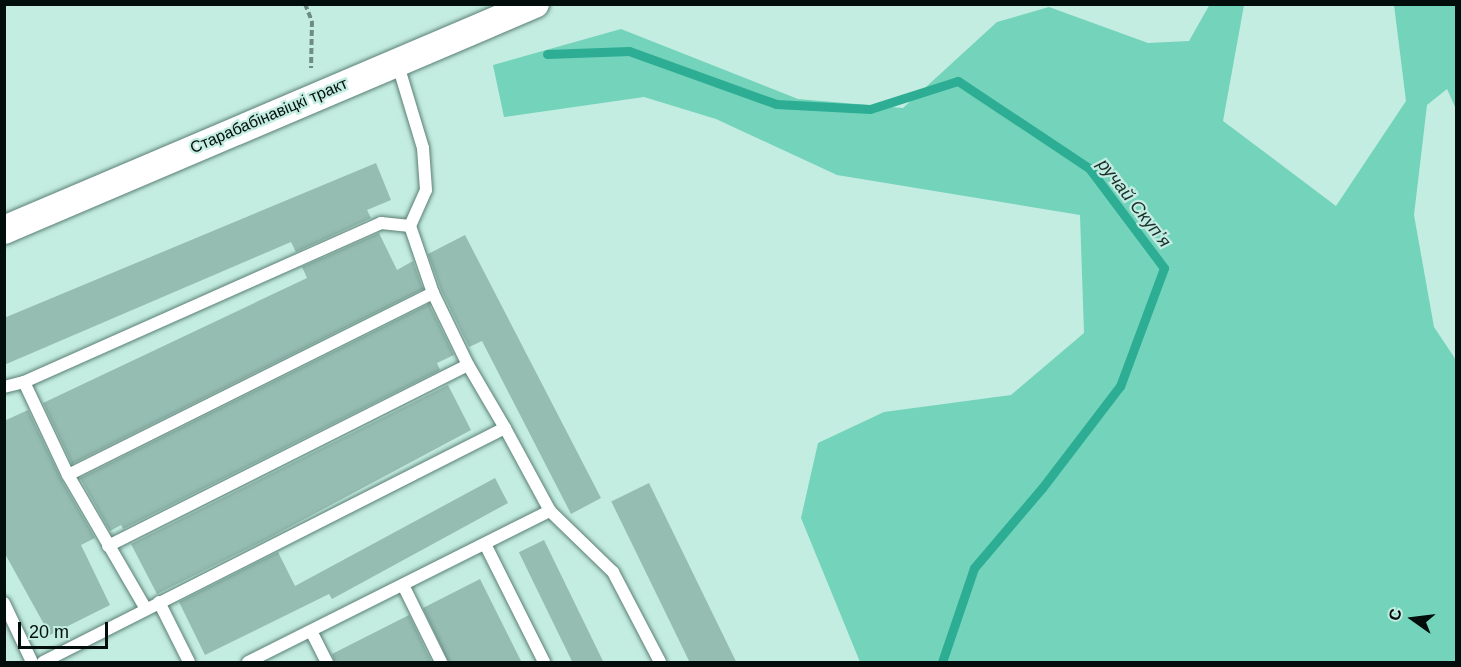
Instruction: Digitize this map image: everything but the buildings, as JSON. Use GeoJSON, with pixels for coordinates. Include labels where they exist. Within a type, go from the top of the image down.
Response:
{"type":"FeatureCollection","features":[{"type":"Feature","properties":{"kind":"street","name":"Старабабінавіцкі тракт"},"geometry":{"type":"LineString","coordinates":[[4,230],[535,4]]}},
{"type":"Feature","properties":{"kind":"lane"},"geometry":{"type":"LineString","coordinates":[[397,61],[423,148],[426,190],[410,226],[433,293],[468,365],[550,511],[613,572],[660,663]]}},
{"type":"Feature","properties":{"kind":"lane"},"geometry":{"type":"LineString","coordinates":[[4,387],[24,382],[381,223],[410,226]]}},
{"type":"Feature","properties":{"kind":"lane"},"geometry":{"type":"LineString","coordinates":[[68,475],[433,293]]}},
{"type":"Feature","properties":{"kind":"lane"},"geometry":{"type":"LineString","coordinates":[[108,546],[468,365]]}},
{"type":"Feature","properties":{"kind":"lane"},"geometry":{"type":"LineString","coordinates":[[24,382],[68,475],[146,609]]}},
{"type":"Feature","properties":{"kind":"lane"},"geometry":{"type":"LineString","coordinates":[[43,663],[505,428]]}},
{"type":"Feature","properties":{"kind":"lane"},"geometry":{"type":"LineString","coordinates":[[249,663],[550,511]]}},
{"type":"Feature","properties":{"kind":"lane"},"geometry":{"type":"LineString","coordinates":[[485,544],[544,663]]}},
{"type":"Feature","properties":{"kind":"lane"},"geometry":{"type":"LineString","coordinates":[[403,585],[441,663]]}},
{"type":"Feature","properties":{"kind":"lane"},"geometry":{"type":"LineString","coordinates":[[159,602],[189,663]]}},
{"type":"Feature","properties":{"kind":"lane"},"geometry":{"type":"LineString","coordinates":[[4,603],[32,663]]}},
{"type":"Feature","properties":{"kind":"lane"},"geometry":{"type":"LineString","coordinates":[[311,631],[327,663]]}},
{"type":"Feature","properties":{"kind":"path"},"geometry":{"type":"LineString","coordinates":[[304,4],[312,21],[310,99]]}},
{"type":"Feature","properties":{"kind":"green space"},"geometry":{"type":"Polygon","coordinates":[[[1210,4],[1244,5],[1223,121],[1336,206],[1406,101],[1394,5],[1456,5],[1456,109],[1447,89],[1427,105],[1414,215],[1434,327],[1456,360],[1456,662],[860,662],[801,518],[818,443],[884,412],[1011,395],[1084,333],[1080,215],[837,175],[716,119],[644,97],[504,117],[493,65],[621,29],[798,99],[903,108],[997,22],[1049,7],[1148,43],[1189,41],[1210,4]]]}},
{"type":"Feature","properties":{"kind":"waterway","name":"ручай Скупʼя"},"geometry":{"type":"LineString","coordinates":[[547,54],[629,51],[776,104],[870,109],[958,81],[1089,168],[1164,268],[1120,386],[1042,488],[974,568],[942,662]]}}]}
